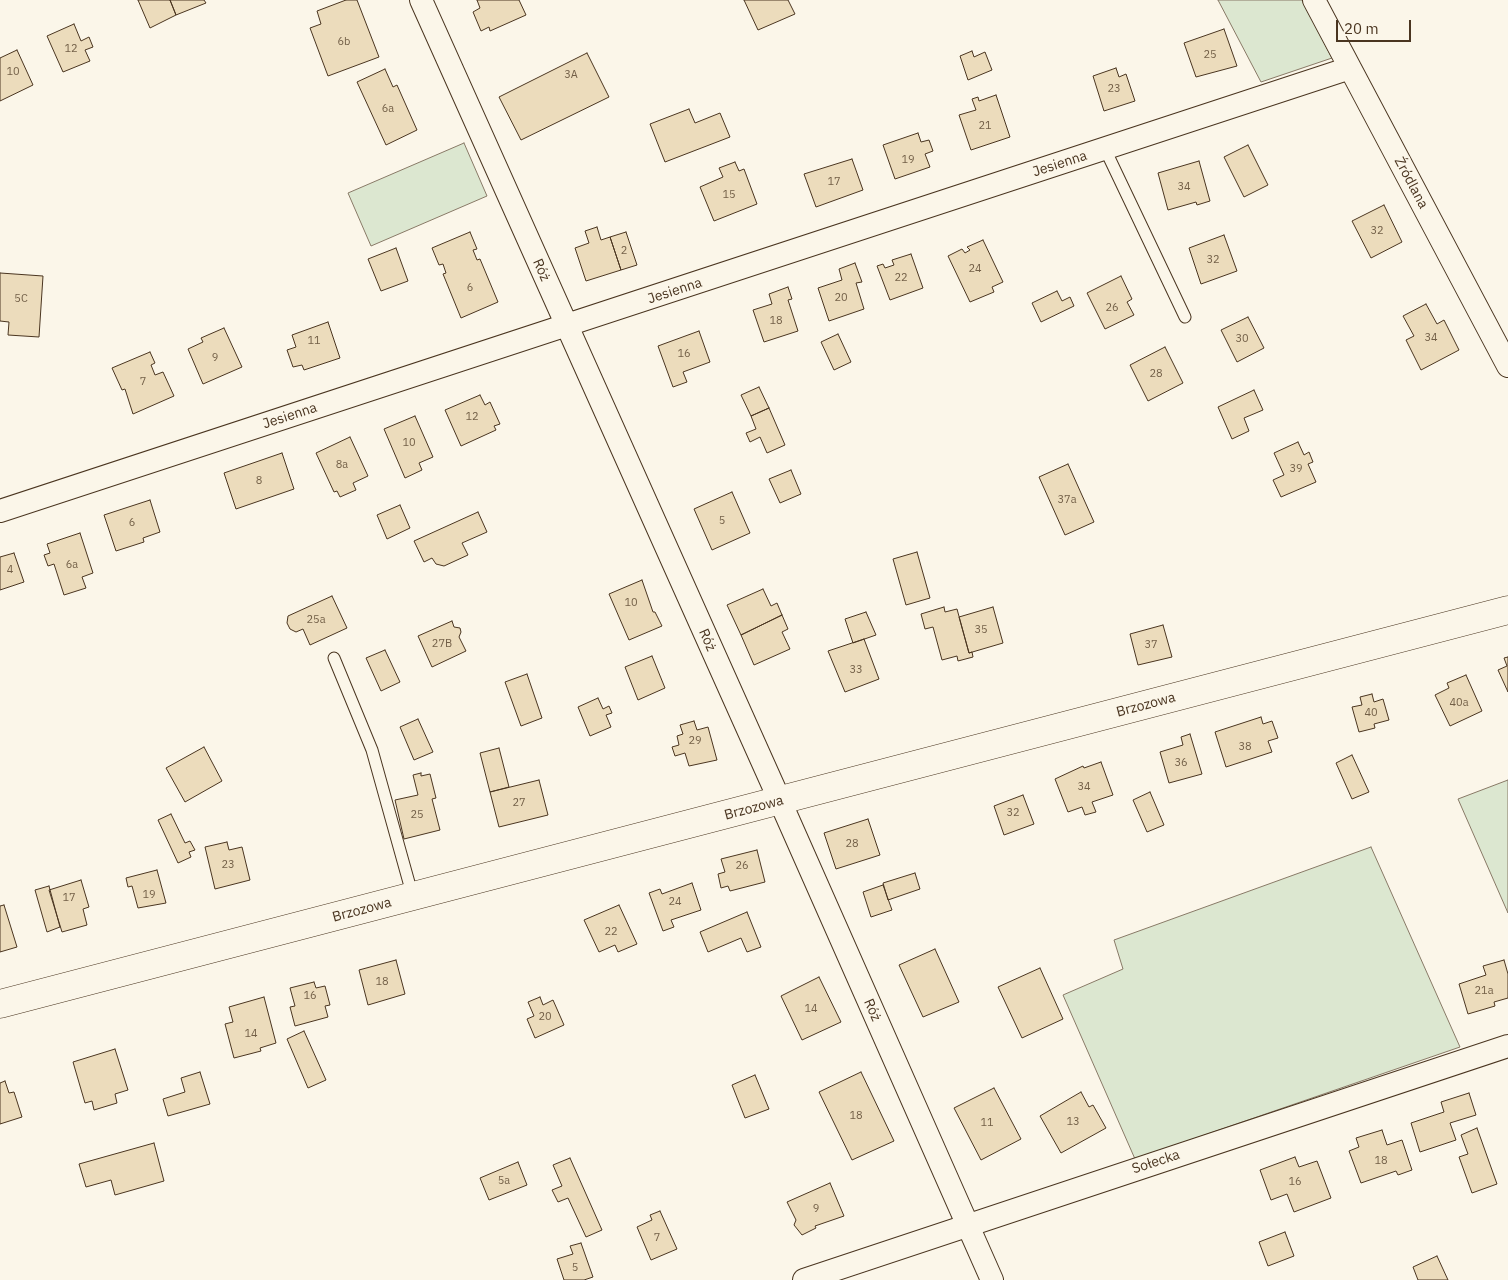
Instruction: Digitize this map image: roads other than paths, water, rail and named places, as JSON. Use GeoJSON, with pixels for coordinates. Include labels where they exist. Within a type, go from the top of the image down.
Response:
{"type":"FeatureCollection","features":[{"type":"Feature","properties":{"kind":"street","name":"Róż"},"geometry":{"type":"LineString","coordinates":[[421,0],[780,801],[966,1225],[992,1280]]}},
{"type":"Feature","properties":{"kind":"street","name":"Źródlana"},"geometry":{"type":"LineString","coordinates":[[1314,0],[1508,366]]}},
{"type":"Feature","properties":{"kind":"street","name":"Jesienna"},"geometry":{"type":"LineString","coordinates":[[0,511],[566,327],[1350,68]]}},
{"type":"Feature","properties":{"kind":"street","name":"Brzozowa"},"geometry":{"type":"LineString","coordinates":[[0,1004],[1508,610]]}},
{"type":"Feature","properties":{"kind":"street","name":"Sołecka"},"geometry":{"type":"LineString","coordinates":[[804,1280],[1508,1046]]}},
{"type":"Feature","properties":{"kind":"lane"},"geometry":{"type":"LineString","coordinates":[[1105,149],[1185,318]]}},
{"type":"Feature","properties":{"kind":"lane"},"geometry":{"type":"LineString","coordinates":[[334,658],[372,750],[412,897]]}}]}
